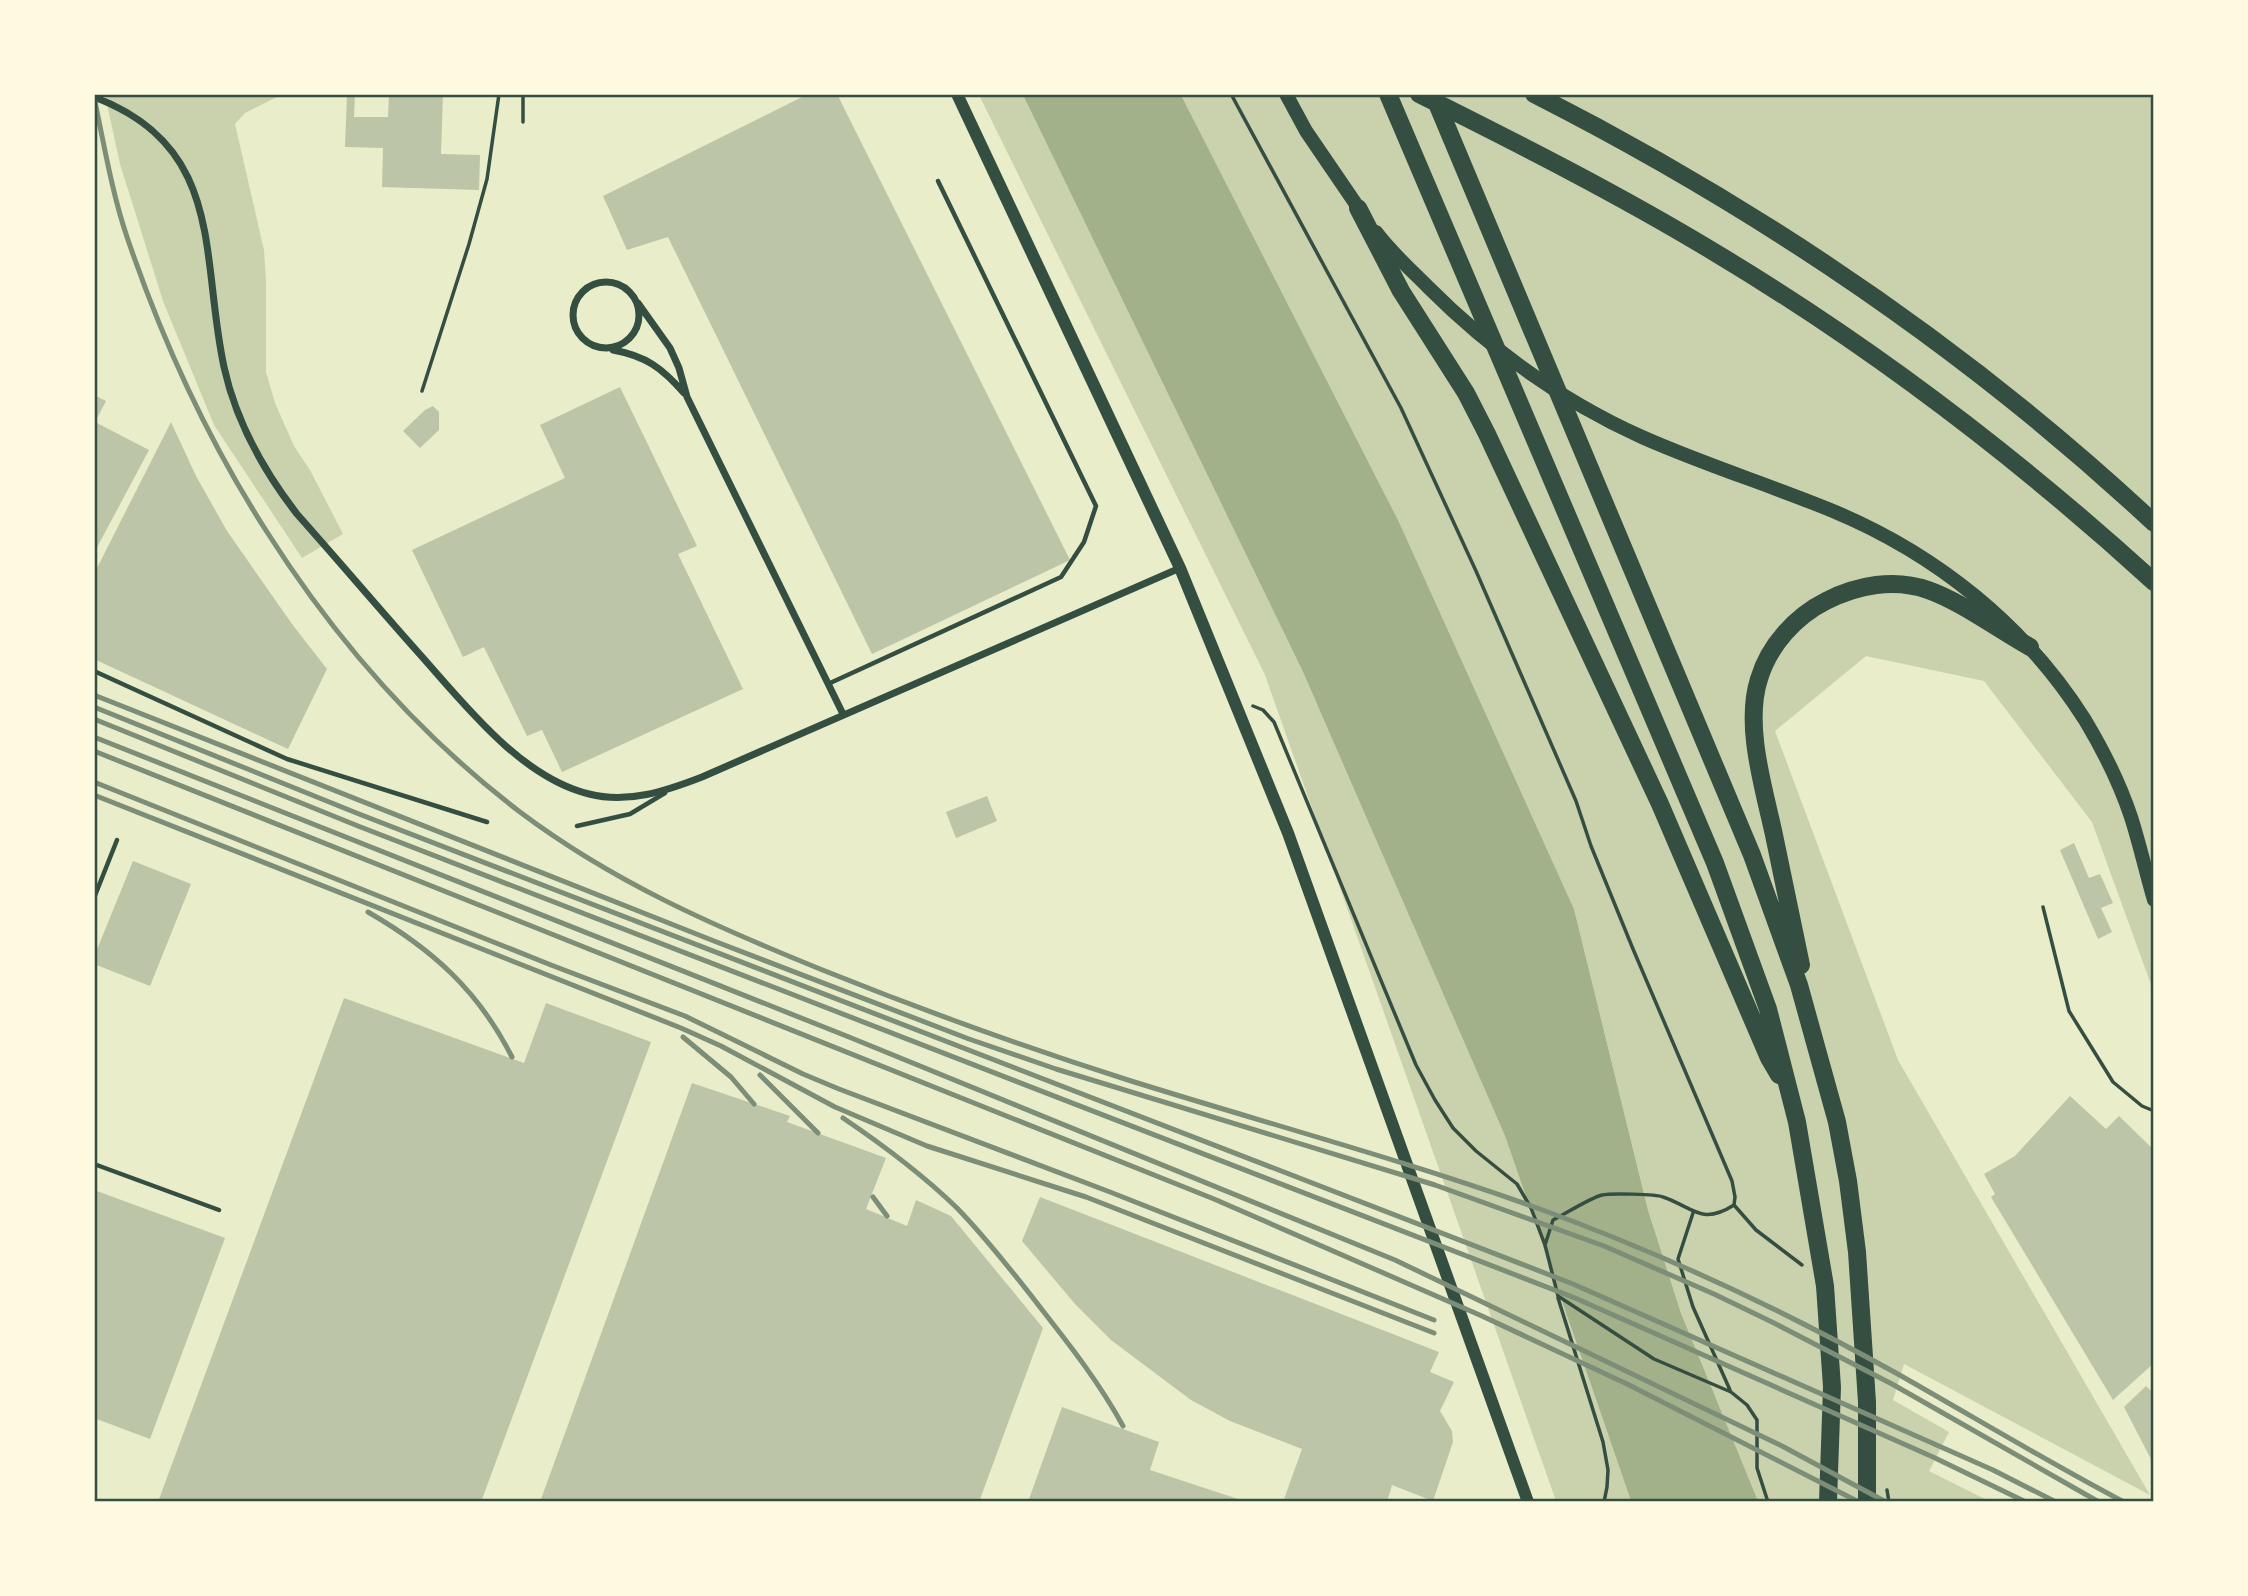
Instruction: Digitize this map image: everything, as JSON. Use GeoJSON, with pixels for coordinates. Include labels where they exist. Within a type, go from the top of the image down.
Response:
{"type":"FeatureCollection","features":[{"type":"Feature","properties":{"kind":"highway"},"geometry":{"type":"LineString","coordinates":[[1388,94],[1710,851],[1768,1009],[1792,1096],[1825,1286],[1832,1387],[1828,1502]]}},
{"type":"Feature","properties":{"kind":"highway"},"geometry":{"type":"LineString","coordinates":[[1419,94],[1626,201],[1715,252],[1854,342],[2009,457],[2154,583]]}},
{"type":"Feature","properties":{"kind":"highway"},"geometry":{"type":"LineString","coordinates":[[1433,94],[1752,855],[1802,985]]}},
{"type":"Feature","properties":{"kind":"highway"},"geometry":{"type":"LineString","coordinates":[[1534,94],[1730,203],[1877,299],[1987,381],[2154,523]]}},
{"type":"Feature","properties":{"kind":"highway"},"geometry":{"type":"LineString","coordinates":[[1358,208],[1394,280],[1466,393],[1487,434],[1660,804],[1769,1058],[1792,1096]]}},
{"type":"Feature","properties":{"kind":"highway"},"geometry":{"type":"LineString","coordinates":[[1867,1502],[1867,1402],[1857,1252],[1848,1181],[1802,985],[1757,756],[1754,711],[1759,679],[1772,652],[1805,612],[1829,599],[1869,586],[1905,583],[1930,590],[2030,647]]}},
{"type":"Feature","properties":{"kind":"main road"},"geometry":{"type":"LineString","coordinates":[[1286,94],[1306,131],[1380,238],[1443,302],[1518,364],[1603,418],[1674,451],[1835,512],[1904,546],[1970,590],[2030,647],[2074,704],[2109,765],[2130,814],[2154,900]]}},
{"type":"Feature","properties":{"kind":"street"},"geometry":{"type":"LineString","coordinates":[[957,94],[1180,568],[1288,833],[1526,1496]]}},
{"type":"Feature","properties":{"kind":"street"},"geometry":{"type":"LineString","coordinates":[[94,97],[128,114],[159,136],[183,167],[192,185],[205,223],[220,341],[230,392],[245,431],[280,492],[488,730],[527,763],[571,789],[597,796],[627,798],[672,788],[1180,568]]}},
{"type":"Feature","properties":{"kind":"street"},"geometry":{"type":"LineString","coordinates":[[687,397],[657,366],[628,352],[598,348],[579,336],[574,326],[573,314],[581,293],[600,282],[623,286],[631,293],[670,348],[687,397],[842,714]]}},
{"type":"Feature","properties":{"kind":"street"},"geometry":{"type":"LineString","coordinates":[[609,349],[628,341],[635,333],[639,323],[638,303]]}},
{"type":"Feature","properties":{"kind":"lane"},"geometry":{"type":"LineString","coordinates":[[827,684],[1061,577],[1084,542],[1096,506],[938,181]]}},
{"type":"Feature","properties":{"kind":"lane"},"geometry":{"type":"LineString","coordinates":[[94,671],[286,759],[487,822]]}},
{"type":"Feature","properties":{"kind":"lane"},"geometry":{"type":"LineString","coordinates":[[577,826],[630,814],[672,788]]}},
{"type":"Feature","properties":{"kind":"lane"},"geometry":{"type":"LineString","coordinates":[[94,898],[117,840]]}},
{"type":"Feature","properties":{"kind":"lane"},"geometry":{"type":"LineString","coordinates":[[94,1164],[219,1210]]}},
{"type":"Feature","properties":{"kind":"path"},"geometry":{"type":"LineString","coordinates":[[422,391],[487,179],[499,94]]}},
{"type":"Feature","properties":{"kind":"path"},"geometry":{"type":"LineString","coordinates":[[523,94],[523,122]]}},
{"type":"Feature","properties":{"kind":"path"},"geometry":{"type":"LineString","coordinates":[[1231,94],[1401,408],[1476,571],[1576,801],[1591,846],[1633,949],[1732,1181],[1734,1205],[1710,1216],[1693,1213],[1661,1196],[1601,1195],[1553,1220],[1545,1245]]}},
{"type":"Feature","properties":{"kind":"path"},"geometry":{"type":"LineString","coordinates":[[1238,710],[1256,706],[1274,722],[1416,1065],[1435,1100],[1453,1128],[1476,1151],[1517,1184],[1531,1208],[1545,1245],[1603,1442],[1608,1470],[1604,1502]]}},
{"type":"Feature","properties":{"kind":"path"},"geometry":{"type":"LineString","coordinates":[[2043,907],[2069,1011],[2113,1082],[2142,1106],[2154,1111]]}},
{"type":"Feature","properties":{"kind":"path"},"geometry":{"type":"LineString","coordinates":[[1693,1213],[1678,1259],[1693,1307],[1731,1392]]}},
{"type":"Feature","properties":{"kind":"path"},"geometry":{"type":"LineString","coordinates":[[1558,1296],[1654,1359],[1731,1392],[1746,1405],[1757,1420],[1756,1468],[1768,1502]]}},
{"type":"Feature","properties":{"kind":"shaded area"},"geometry":{"type":"Polygon","coordinates":[[[105,95],[281,95],[245,113],[235,124],[264,250],[266,372],[275,403],[294,446],[310,470],[343,534],[302,558],[214,425],[163,301],[120,164],[105,95]]]}},
{"type":"Feature","properties":{"kind":"shaded area"},"geometry":{"type":"Polygon","coordinates":[[[979,95],[1023,95],[1303,672],[1505,1136],[1631,1501],[1556,1501],[1265,675],[979,95]]]}},
{"type":"Feature","properties":{"kind":"shaded area"},"geometry":{"type":"Polygon","coordinates":[[[1023,95],[1181,95],[1399,522],[1574,909],[1648,1210],[1681,1313],[1758,1501],[1631,1501],[1505,1136],[1303,672],[1023,95]]]}},
{"type":"Feature","properties":{"kind":"shaded area"},"geometry":{"type":"Polygon","coordinates":[[[1181,95],[2153,95],[2153,990],[2092,822],[1984,681],[1866,656],[1775,731],[1898,1060],[2150,1495],[1904,1364],[1893,1400],[1949,1432],[1929,1471],[1989,1501],[1758,1501],[1681,1313],[1648,1210],[1574,909],[1399,522],[1181,95]]]}},
{"type":"Feature","properties":{"kind":"building"},"geometry":{"type":"Polygon","coordinates":[[[347,94],[355,94],[354,117],[388,117],[389,95],[443,94],[441,154],[480,155],[479,190],[382,187],[383,148],[345,147],[347,94]]]}},
{"type":"Feature","properties":{"kind":"building"},"geometry":{"type":"Polygon","coordinates":[[[808,94],[837,94],[1070,560],[872,654],[668,237],[627,250],[603,196],[808,94]]]}},
{"type":"Feature","properties":{"kind":"building"},"geometry":{"type":"Polygon","coordinates":[[[620,387],[697,546],[678,554],[743,689],[562,772],[542,730],[527,736],[484,647],[463,657],[412,550],[565,478],[540,425],[620,387]]]}},
{"type":"Feature","properties":{"kind":"building"},"geometry":{"type":"Polygon","coordinates":[[[94,395],[106,401],[95,422],[149,450],[94,553],[94,395]]]}},
{"type":"Feature","properties":{"kind":"building"},"geometry":{"type":"Polygon","coordinates":[[[433,406],[439,412],[439,430],[420,448],[403,431],[433,406]]]}},
{"type":"Feature","properties":{"kind":"building"},"geometry":{"type":"Polygon","coordinates":[[[171,422],[196,476],[227,531],[327,669],[288,749],[94,659],[94,574],[171,422]]]}},
{"type":"Feature","properties":{"kind":"building"},"geometry":{"type":"Polygon","coordinates":[[[987,796],[997,821],[956,838],[946,812],[987,796]]]}},
{"type":"Feature","properties":{"kind":"building"},"geometry":{"type":"Polygon","coordinates":[[[2074,843],[2089,878],[2100,874],[2113,903],[2101,908],[2112,932],[2098,939],[2060,850],[2074,843]]]}},
{"type":"Feature","properties":{"kind":"building"},"geometry":{"type":"Polygon","coordinates":[[[133,861],[191,884],[150,986],[94,964],[94,957],[133,861]]]}},
{"type":"Feature","properties":{"kind":"building"},"geometry":{"type":"Polygon","coordinates":[[[344,998],[524,1063],[546,1003],[651,1042],[481,1502],[158,1502],[344,998]]]}},
{"type":"Feature","properties":{"kind":"building"},"geometry":{"type":"Polygon","coordinates":[[[692,1083],[790,1116],[787,1122],[886,1158],[866,1209],[907,1226],[916,1200],[951,1216],[1043,1328],[979,1502],[540,1502],[692,1083]]]}},
{"type":"Feature","properties":{"kind":"building"},"geometry":{"type":"Polygon","coordinates":[[[2070,1096],[2106,1129],[2119,1116],[2154,1150],[2154,1363],[2113,1400],[1991,1197],[1995,1194],[1984,1174],[2015,1156],[2070,1096]]]}},
{"type":"Feature","properties":{"kind":"building"},"geometry":{"type":"Polygon","coordinates":[[[94,1190],[225,1238],[150,1439],[94,1418],[94,1190]]]}},
{"type":"Feature","properties":{"kind":"building"},"geometry":{"type":"Polygon","coordinates":[[[1040,1197],[1439,1352],[1430,1372],[1454,1382],[1440,1411],[1452,1431],[1453,1442],[1433,1501],[1392,1485],[1387,1502],[1283,1502],[1302,1449],[1230,1421],[1191,1400],[1111,1340],[1075,1304],[1022,1241],[1040,1197]]]}},
{"type":"Feature","properties":{"kind":"building"},"geometry":{"type":"Polygon","coordinates":[[[2146,1386],[2154,1394],[2154,1465],[2124,1407],[2146,1386]]]}},
{"type":"Feature","properties":{"kind":"building"},"geometry":{"type":"Polygon","coordinates":[[[1062,1407],[1159,1442],[1150,1470],[1247,1502],[1028,1502],[1062,1407]]]}},
{"type":"Feature","properties":{"kind":"railway"},"geometry":{"type":"LineString","coordinates":[[94,97],[122,220],[141,276],[188,389],[245,497],[293,572],[381,683],[447,751],[520,812],[555,837],[665,901],[780,953],[897,999],[1089,1067],[1489,1191],[1631,1245],[1721,1284],[1853,1349],[2124,1502]]}},
{"type":"Feature","properties":{"kind":"railway"},"geometry":{"type":"LineString","coordinates":[[94,695],[969,1039],[1056,1069],[1435,1185],[1604,1246],[1714,1294],[1892,1384],[2099,1502]]}},
{"type":"Feature","properties":{"kind":"railway"},"geometry":{"type":"LineString","coordinates":[[94,707],[359,814],[1573,1284],[1993,1470],[2056,1502]]}},
{"type":"Feature","properties":{"kind":"railway"},"geometry":{"type":"LineString","coordinates":[[94,719],[358,826],[1575,1298],[1933,1457],[2026,1502]]}},
{"type":"Feature","properties":{"kind":"railway"},"geometry":{"type":"LineString","coordinates":[[94,737],[849,1037],[1395,1260],[1782,1446],[1886,1502]]}},
{"type":"Feature","properties":{"kind":"railway"},"geometry":{"type":"LineString","coordinates":[[94,751],[1214,1199],[1482,1316],[1627,1384],[1859,1502]]}},
{"type":"Feature","properties":{"kind":"railway"},"geometry":{"type":"LineString","coordinates":[[94,782],[685,1016],[839,1089],[1434,1320]]}},
{"type":"Feature","properties":{"kind":"railway"},"geometry":{"type":"LineString","coordinates":[[94,795],[681,1028],[721,1046],[835,1107],[927,1146],[1086,1197],[1434,1333]]}},
{"type":"Feature","properties":{"kind":"railway"},"geometry":{"type":"LineString","coordinates":[[368,912],[413,941],[451,973],[484,1011],[512,1057]]}},
{"type":"Feature","properties":{"kind":"railway"},"geometry":{"type":"LineString","coordinates":[[683,1037],[731,1077],[754,1104]]}},
{"type":"Feature","properties":{"kind":"railway"},"geometry":{"type":"LineString","coordinates":[[760,1075],[818,1133]]}},
{"type":"Feature","properties":{"kind":"railway"},"geometry":{"type":"LineString","coordinates":[[843,1118],[944,1195],[991,1245],[1075,1353],[1123,1426]]}},
{"type":"Feature","properties":{"kind":"railway"},"geometry":{"type":"LineString","coordinates":[[873,1197],[887,1216]]}}]}
